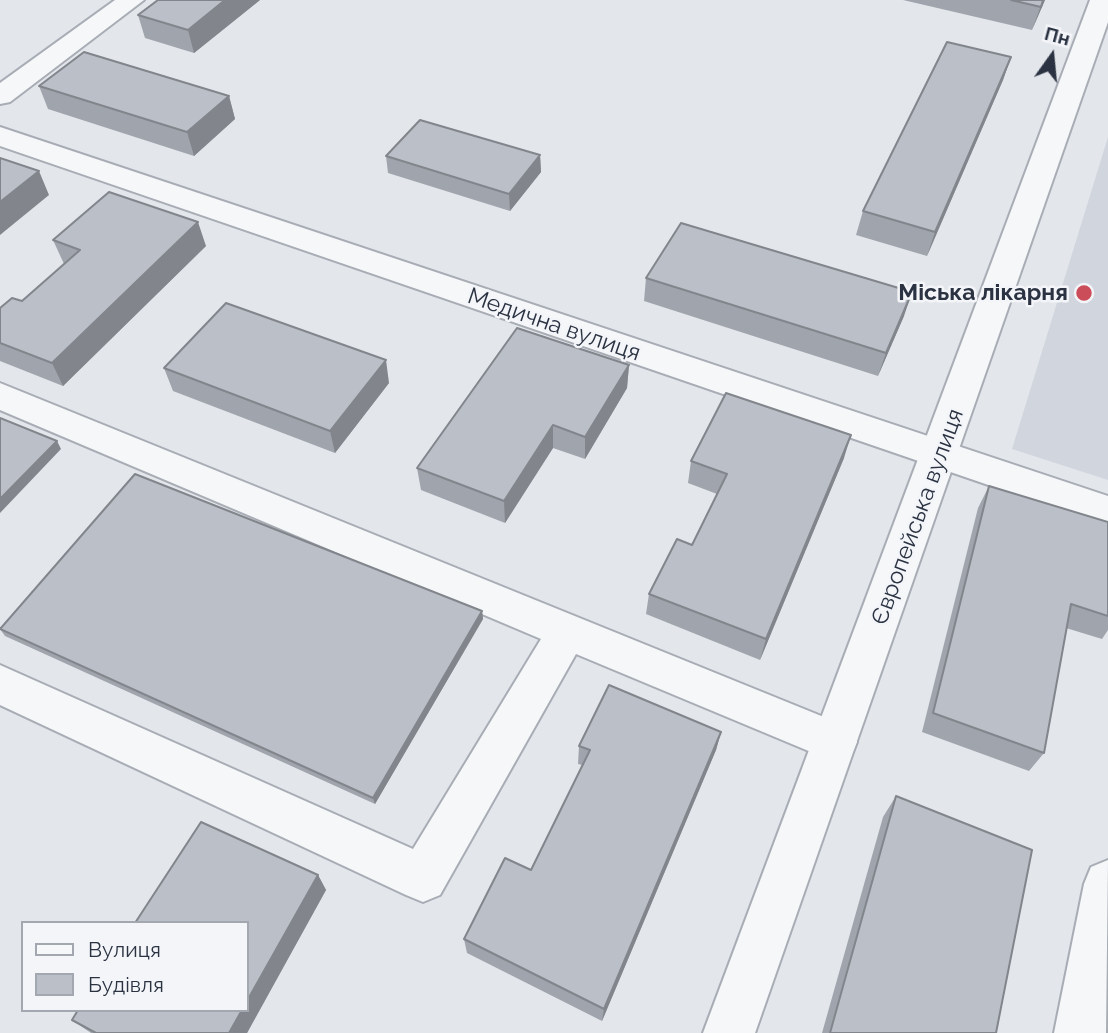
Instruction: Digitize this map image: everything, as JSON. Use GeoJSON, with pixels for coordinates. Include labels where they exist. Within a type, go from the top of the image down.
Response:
{"type":"FeatureCollection","features":[{"type":"Feature","properties":{"kind":"street"},"geometry":{"type":"LineString","coordinates":[[0,96],[131,0]]}},
{"type":"Feature","properties":{"kind":"street","name":"Європейська вулиця"},"geometry":{"type":"LineString","coordinates":[[729,1033],[940,457],[1103,0]]}},
{"type":"Feature","properties":{"kind":"street","name":"Медична вулиця"},"geometry":{"type":"LineString","coordinates":[[0,136],[1108,512]]}},
{"type":"Feature","properties":{"kind":"street"},"geometry":{"type":"LineString","coordinates":[[0,396],[835,742]]}},
{"type":"Feature","properties":{"kind":"street"},"geometry":{"type":"LineString","coordinates":[[0,684],[423,878],[567,632]]}},
{"type":"Feature","properties":{"kind":"street"},"geometry":{"type":"LineString","coordinates":[[1080,1033],[1108,884]]}},
{"type":"Feature","properties":{"kind":"shaded area","name":"Мiська лiкарня"},"geometry":{"type":"Polygon","coordinates":[[[1108,137],[1108,480],[1012,449],[1108,137]]]}},
{"type":"Feature","properties":{"kind":"building"},"geometry":{"type":"Polygon","coordinates":[[[158,0],[225,0],[188,30],[138,15],[158,0]]]}},
{"type":"Feature","properties":{"kind":"building"},"geometry":{"type":"Polygon","coordinates":[[[1011,0],[1043,0],[1041,7],[1011,0]]]}},
{"type":"Feature","properties":{"kind":"building"},"geometry":{"type":"Polygon","coordinates":[[[947,42],[1011,57],[935,232],[863,211],[947,42]]]}},
{"type":"Feature","properties":{"kind":"building"},"geometry":{"type":"Polygon","coordinates":[[[84,52],[229,96],[187,132],[39,86],[84,52]]]}},
{"type":"Feature","properties":{"kind":"building"},"geometry":{"type":"Polygon","coordinates":[[[420,120],[540,155],[509,194],[386,156],[420,120]]]}},
{"type":"Feature","properties":{"kind":"building"},"geometry":{"type":"Polygon","coordinates":[[[0,158],[39,171],[0,202],[0,158]]]}},
{"type":"Feature","properties":{"kind":"building"},"geometry":{"type":"Polygon","coordinates":[[[109,192],[198,222],[52,363],[0,343],[0,308],[12,298],[22,301],[80,250],[53,240],[109,192]]]}},
{"type":"Feature","properties":{"kind":"building"},"geometry":{"type":"Polygon","coordinates":[[[681,223],[912,292],[886,353],[646,278],[681,223]]]}},
{"type":"Feature","properties":{"kind":"building"},"geometry":{"type":"Polygon","coordinates":[[[226,303],[386,360],[330,431],[164,368],[226,303]]]}},
{"type":"Feature","properties":{"kind":"building"},"geometry":{"type":"Polygon","coordinates":[[[517,328],[629,365],[585,437],[553,425],[504,501],[417,468],[517,328]]]}},
{"type":"Feature","properties":{"kind":"building"},"geometry":{"type":"Polygon","coordinates":[[[726,393],[851,435],[766,639],[649,594],[677,539],[692,545],[727,474],[691,461],[726,393]]]}},
{"type":"Feature","properties":{"kind":"building"},"geometry":{"type":"Polygon","coordinates":[[[0,418],[57,441],[0,499],[0,418]]]}},
{"type":"Feature","properties":{"kind":"building"},"geometry":{"type":"Polygon","coordinates":[[[135,474],[482,611],[373,798],[0,629],[135,474]]]}},
{"type":"Feature","properties":{"kind":"building"},"geometry":{"type":"Polygon","coordinates":[[[989,486],[1108,522],[1108,616],[1071,604],[1044,753],[933,713],[989,486]]]}},
{"type":"Feature","properties":{"kind":"building"},"geometry":{"type":"Polygon","coordinates":[[[609,685],[721,732],[604,1009],[464,939],[505,858],[531,870],[590,750],[579,746],[609,685]]]}},
{"type":"Feature","properties":{"kind":"building"},"geometry":{"type":"Polygon","coordinates":[[[896,796],[1032,850],[996,1033],[830,1033],[896,796]]]}},
{"type":"Feature","properties":{"kind":"building"},"geometry":{"type":"Polygon","coordinates":[[[201,822],[318,875],[248,999],[248,921],[136,921],[201,822]]]}},
{"type":"Feature","properties":{"kind":"building"},"geometry":{"type":"Polygon","coordinates":[[[77,1012],[241,1012],[229,1033],[96,1033],[72,1020],[77,1012]]]}},
{"type":"Feature","properties":{"kind":"place","name":"Мiська лiкарня"},"geometry":{"type":"Point","coordinates":[1084,293]}}]}
